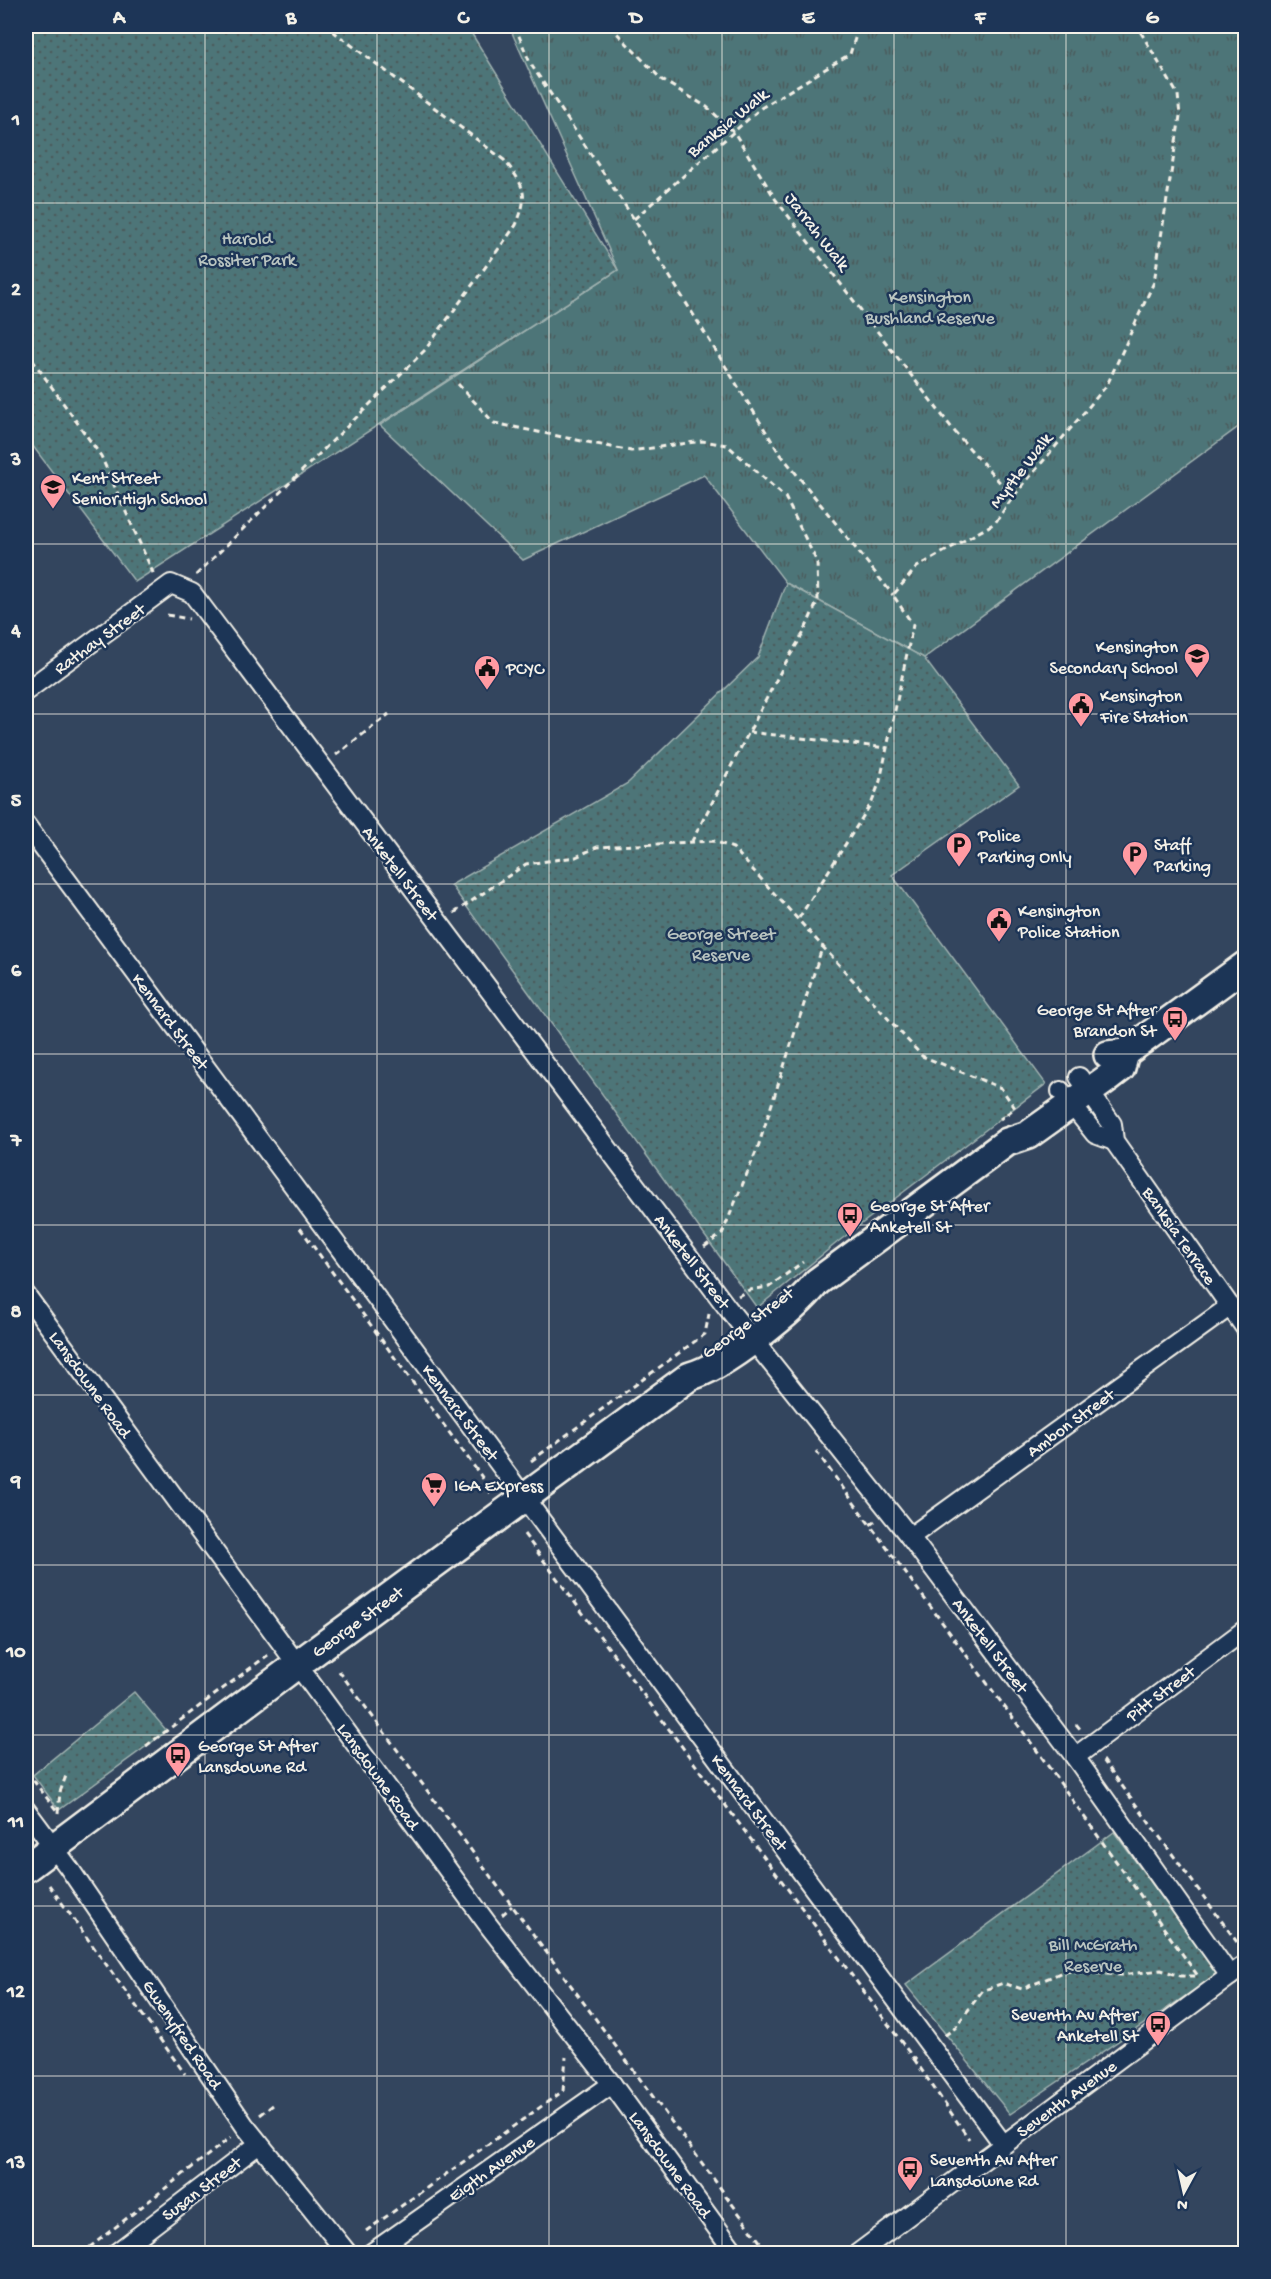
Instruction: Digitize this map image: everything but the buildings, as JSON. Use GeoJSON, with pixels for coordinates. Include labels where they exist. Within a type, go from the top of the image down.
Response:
{"type":"FeatureCollection","features":[{"type":"Feature","properties":{"kind":"main road","name":"George Street"},"geometry":{"type":"LineString","coordinates":[[26,1868],[298,1664],[690,1376],[696,1359],[749,1331],[798,1285],[817,1282],[1007,1142],[1028,1135],[1075,1091],[1120,1068],[1125,1053],[1245,965]]}},
{"type":"Feature","properties":{"kind":"street","name":"Rathay Street"},"geometry":{"type":"LineString","coordinates":[[26,691],[172,588]]}},
{"type":"Feature","properties":{"kind":"street","name":"Anketell Street"},"geometry":{"type":"LineString","coordinates":[[172,588],[192,594],[690,1258],[910,1537],[1075,1757],[1230,1976]]}},
{"type":"Feature","properties":{"kind":"street","name":"Kennard Street"},"geometry":{"type":"LineString","coordinates":[[26,825],[1003,2144]]}},
{"type":"Feature","properties":{"kind":"street","name":"Banksia Terrace"},"geometry":{"type":"LineString","coordinates":[[1075,1091],[1112,1124],[1114,1141],[1245,1329]]}},
{"type":"Feature","properties":{"kind":"street","name":"Lansdowne Road"},"geometry":{"type":"LineString","coordinates":[[26,1295],[489,1926],[612,2084],[736,2253]]}},
{"type":"Feature","properties":{"kind":"street","name":"Ambon Street"},"geometry":{"type":"LineString","coordinates":[[910,1537],[1229,1307]]}},
{"type":"Feature","properties":{"kind":"street","name":"Pitt Street"},"geometry":{"type":"LineString","coordinates":[[1075,1757],[1245,1629]]}},
{"type":"Feature","properties":{"kind":"street","name":"Gwenyfred Road"},"geometry":{"type":"LineString","coordinates":[[26,1810],[54,1848],[251,2150],[348,2253]]}},
{"type":"Feature","properties":{"kind":"street","name":"Seventh Avenue"},"geometry":{"type":"LineString","coordinates":[[857,2253],[1245,1964]]}},
{"type":"Feature","properties":{"kind":"street","name":"Eigth Avenue"},"geometry":{"type":"LineString","coordinates":[[370,2253],[612,2084]]}},
{"type":"Feature","properties":{"kind":"street","name":"Susan Street"},"geometry":{"type":"LineString","coordinates":[[115,2253],[251,2150]]}},
{"type":"Feature","properties":{"kind":"path"},"geometry":{"type":"LineString","coordinates":[[26,351],[101,456],[172,588],[425,350],[516,225],[524,206],[525,197],[518,177],[504,160],[326,26]]}},
{"type":"Feature","properties":{"kind":"path"},"geometry":{"type":"LineString","coordinates":[[515,26],[530,63],[634,219],[778,451],[893,595],[913,625],[880,781],[872,802],[799,919]]}},
{"type":"Feature","properties":{"kind":"path","name":"Jarrah Walk"},"geometry":{"type":"LineString","coordinates":[[610,26],[662,80],[707,107],[734,132],[776,200],[955,432],[1013,497]]}},
{"type":"Feature","properties":{"kind":"path","name":"Banksia Walk"},"geometry":{"type":"LineString","coordinates":[[634,219],[761,108],[850,54],[859,26]]}},
{"type":"Feature","properties":{"kind":"path","name":"Myrtle Walk"},"geometry":{"type":"LineString","coordinates":[[893,595],[916,567],[995,523],[1013,497],[1107,385],[1154,282],[1180,116],[1178,94],[1137,26]]}},
{"type":"Feature","properties":{"kind":"path"},"geometry":{"type":"LineString","coordinates":[[458,384],[495,423],[631,451],[702,441],[727,445],[785,497],[817,562],[818,600],[803,634],[748,732],[692,841]]}},
{"type":"Feature","properties":{"kind":"path"},"geometry":{"type":"LineString","coordinates":[[167,615],[199,621]]}},
{"type":"Feature","properties":{"kind":"path"},"geometry":{"type":"LineString","coordinates":[[321,766],[389,714]]}},
{"type":"Feature","properties":{"kind":"path"},"geometry":{"type":"LineString","coordinates":[[748,732],[887,748]]}},
{"type":"Feature","properties":{"kind":"path"},"geometry":{"type":"LineString","coordinates":[[439,923],[526,864],[576,856],[597,847],[714,841],[733,849],[922,1056],[1001,1088],[1015,1108]]}},
{"type":"Feature","properties":{"kind":"path"},"geometry":{"type":"LineString","coordinates":[[690,1258],[722,1234],[758,1147],[823,945]]}},
{"type":"Feature","properties":{"kind":"path"},"geometry":{"type":"LineString","coordinates":[[531,1461],[705,1334],[710,1306]]}},
{"type":"Feature","properties":{"kind":"path"},"geometry":{"type":"LineString","coordinates":[[889,1511],[870,1525],[1038,1752],[1198,1976],[1181,1976],[1161,1970],[1121,1975],[1065,1971],[1022,1989],[1003,1983],[982,1991],[954,2028],[914,2059]]}},
{"type":"Feature","properties":{"kind":"path"},"geometry":{"type":"LineString","coordinates":[[524,1534],[914,2059],[969,2139]]}},
{"type":"Feature","properties":{"kind":"path"},"geometry":{"type":"LineString","coordinates":[[146,1746],[268,1656]]}},
{"type":"Feature","properties":{"kind":"path"},"geometry":{"type":"LineString","coordinates":[[339,1671],[769,2253]]}},
{"type":"Feature","properties":{"kind":"path"},"geometry":{"type":"LineString","coordinates":[[1076,1724],[1237,1942]]}},
{"type":"Feature","properties":{"kind":"path"},"geometry":{"type":"LineString","coordinates":[[33,1780],[58,1813],[60,1792],[67,1773]]}},
{"type":"Feature","properties":{"kind":"path"},"geometry":{"type":"LineString","coordinates":[[49,1885],[189,2079]]}},
{"type":"Feature","properties":{"kind":"path"},"geometry":{"type":"LineString","coordinates":[[489,1926],[512,1906]]}},
{"type":"Feature","properties":{"kind":"path"},"geometry":{"type":"LineString","coordinates":[[366,2231],[563,2091],[566,2058],[560,2048]]}},
{"type":"Feature","properties":{"kind":"path"},"geometry":{"type":"LineString","coordinates":[[81,2253],[273,2105]]}},
{"type":"Feature","properties":{"kind":"path"},"geometry":{"type":"LineString","coordinates":[[224,2128],[238,2132],[251,2150]]}},
{"type":"Feature","properties":{"kind":"green space","name":"Harold Rossiter Park"},"geometry":{"type":"Polygon","coordinates":[[[26,26],[467,26],[618,270],[135,582],[26,437],[26,26]]]}},
{"type":"Feature","properties":{"kind":"green space","name":"Kensington Bushland Reserve"},"geometry":{"type":"Polygon","coordinates":[[[509,26],[1245,26],[1245,422],[924,658],[786,583],[704,475],[523,560],[380,425],[618,270],[509,26]]]}},
{"type":"Feature","properties":{"kind":"green space","name":"George Street Reserve"},"geometry":{"type":"Polygon","coordinates":[[[786,583],[924,658],[1019,785],[892,875],[1046,1084],[839,1241],[757,1308],[451,885],[628,783],[758,657],[786,583]]]}},
{"type":"Feature","properties":{"kind":"green space"},"geometry":{"type":"Polygon","coordinates":[[[134,1692],[167,1731],[59,1810],[33,1775],[134,1692]]]}},
{"type":"Feature","properties":{"kind":"green space","name":"Bill McGrath Reserve"},"geometry":{"type":"Polygon","coordinates":[[[1114,1832],[1218,1974],[1010,2114],[906,1985],[1114,1832]]]}},
{"type":"Feature","properties":{"kind":"place","name":"Kent Street Senior High School"},"geometry":{"type":"Point","coordinates":[53,510]}},
{"type":"Feature","properties":{"kind":"place","name":"Kensington Secondary School"},"geometry":{"type":"Point","coordinates":[1197,679]}},
{"type":"Feature","properties":{"kind":"place","name":"PCYC"},"geometry":{"type":"Point","coordinates":[487,691]}},
{"type":"Feature","properties":{"kind":"place","name":"Kensington Fire Station"},"geometry":{"type":"Point","coordinates":[1081,728]}},
{"type":"Feature","properties":{"kind":"place","name":"Police Parking Only"},"geometry":{"type":"Point","coordinates":[959,868]}},
{"type":"Feature","properties":{"kind":"place","name":"Staff Parking"},"geometry":{"type":"Point","coordinates":[1135,877]}},
{"type":"Feature","properties":{"kind":"place","name":"Kensington Police Station"},"geometry":{"type":"Point","coordinates":[999,943]}},
{"type":"Feature","properties":{"kind":"place","name":"George St After Brandon St"},"geometry":{"type":"Point","coordinates":[1175,1042]}},
{"type":"Feature","properties":{"kind":"place","name":"George St After Anketell St"},"geometry":{"type":"Point","coordinates":[850,1238]}},
{"type":"Feature","properties":{"kind":"place","name":"IGA Express"},"geometry":{"type":"Point","coordinates":[434,1508]}},
{"type":"Feature","properties":{"kind":"place","name":"George St After Lansdowne Rd"},"geometry":{"type":"Point","coordinates":[178,1778]}},
{"type":"Feature","properties":{"kind":"place","name":"Seventh Av After Anketell St"},"geometry":{"type":"Point","coordinates":[1158,2047]}},
{"type":"Feature","properties":{"kind":"place","name":"Seventh Av After Lansdowne Rd"},"geometry":{"type":"Point","coordinates":[910,2192]}}]}
